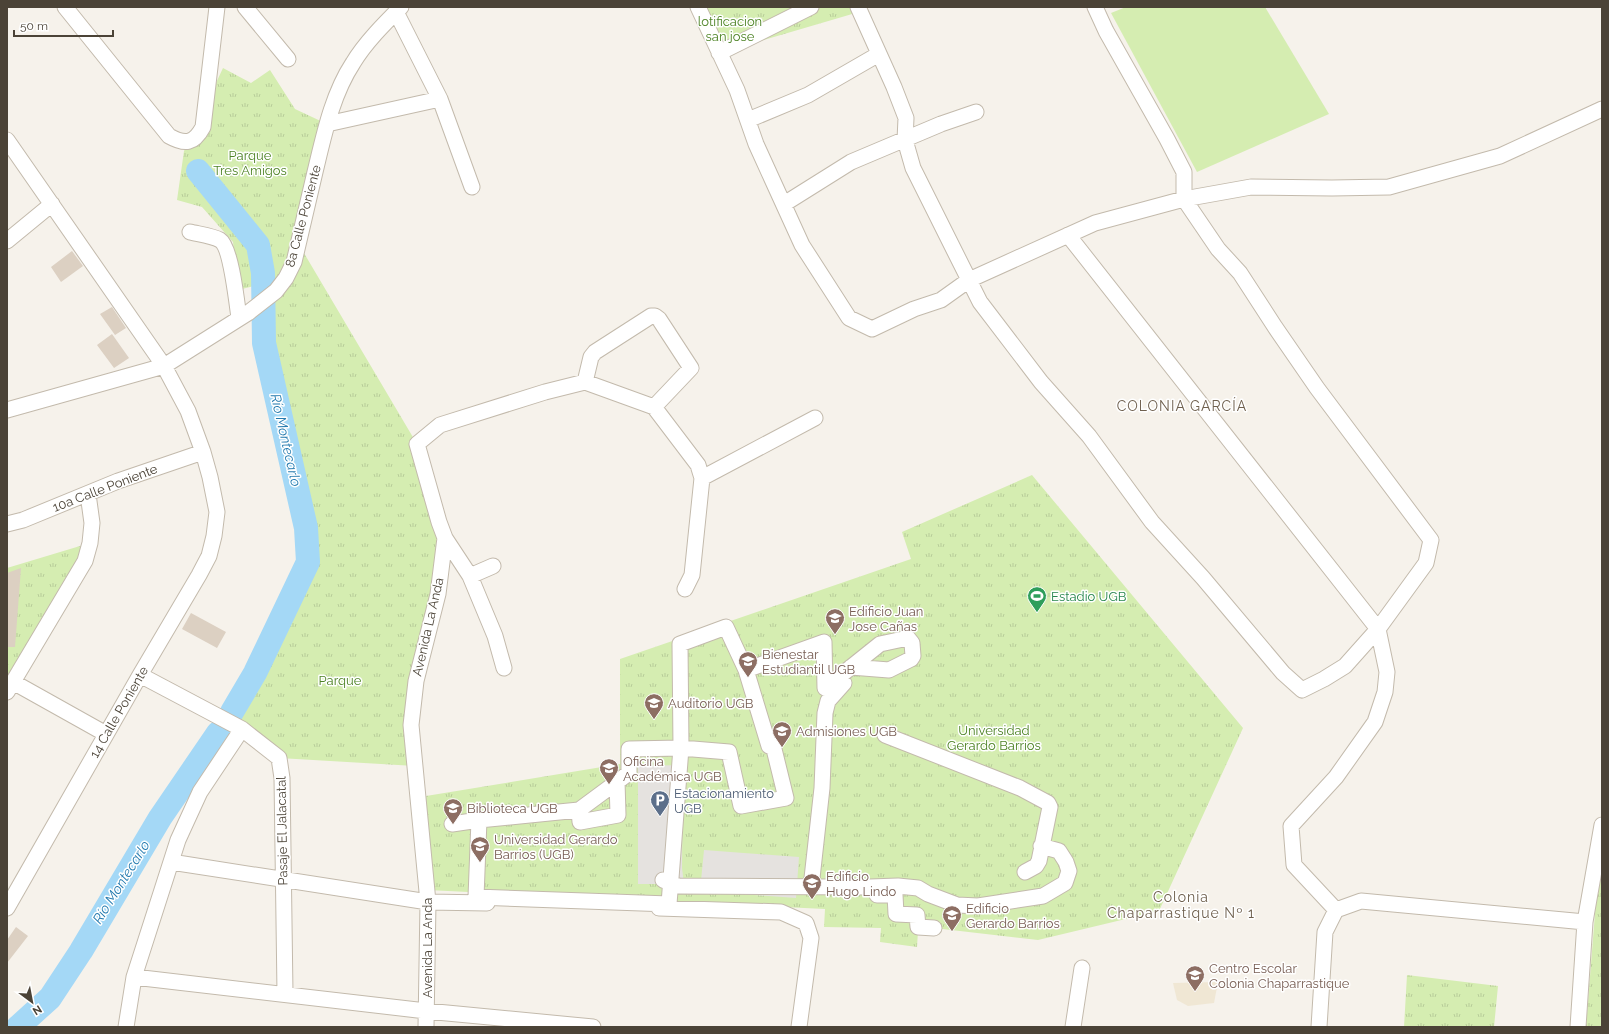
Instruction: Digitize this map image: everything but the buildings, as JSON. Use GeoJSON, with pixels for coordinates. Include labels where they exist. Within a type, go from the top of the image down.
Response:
{"type":"FeatureCollection","features":[{"type":"Feature","properties":{"kind":"street"},"geometry":{"type":"LineString","coordinates":[[65,7],[169,136],[180,142],[191,141],[198,136],[203,127],[217,7]]}},
{"type":"Feature","properties":{"kind":"street"},"geometry":{"type":"LineString","coordinates":[[245,7],[288,59]]}},
{"type":"Feature","properties":{"kind":"street"},"geometry":{"type":"LineString","coordinates":[[698,7],[737,90],[756,144],[802,245],[849,318],[872,329],[914,309],[942,300],[969,280],[1095,223],[1184,199],[1251,187],[1389,187],[1500,156],[1602,109]]}},
{"type":"Feature","properties":{"kind":"street"},"geometry":{"type":"LineString","coordinates":[[719,54],[811,7]]}},
{"type":"Feature","properties":{"kind":"street"},"geometry":{"type":"LineString","coordinates":[[858,7],[894,87],[906,118],[905,140],[913,168],[980,302],[1041,382],[1089,436],[1152,522],[1232,612],[1283,673],[1302,690],[1324,680],[1345,666],[1378,629],[1426,564],[1431,540],[1317,388],[1240,273],[1218,249],[1184,199],[1184,172],[1106,31],[1095,7]]}},
{"type":"Feature","properties":{"kind":"street"},"geometry":{"type":"LineString","coordinates":[[398,9],[440,98],[472,187]]}},
{"type":"Feature","properties":{"kind":"street","name":"8a Calle Poniente"},"geometry":{"type":"LineString","coordinates":[[7,410],[164,366],[244,316],[276,291],[286,278],[294,262],[327,124],[340,89],[353,62],[398,9]]}},
{"type":"Feature","properties":{"kind":"street"},"geometry":{"type":"LineString","coordinates":[[748,120],[808,95],[879,54]]}},
{"type":"Feature","properties":{"kind":"street"},"geometry":{"type":"LineString","coordinates":[[327,124],[440,98]]}},
{"type":"Feature","properties":{"kind":"street"},"geometry":{"type":"LineString","coordinates":[[784,204],[851,162],[941,124],[976,112]]}},
{"type":"Feature","properties":{"kind":"street","name":"14 Calle Poniente"},"geometry":{"type":"LineString","coordinates":[[7,140],[164,366],[188,411],[203,452],[217,512],[214,536],[209,556],[7,908]]}},
{"type":"Feature","properties":{"kind":"street"},"geometry":{"type":"LineString","coordinates":[[7,241],[52,204]]}},
{"type":"Feature","properties":{"kind":"street"},"geometry":{"type":"LineString","coordinates":[[190,232],[220,240],[224,245],[244,316]]}},
{"type":"Feature","properties":{"kind":"street"},"geometry":{"type":"LineString","coordinates":[[1068,235],[1378,629],[1387,672],[1385,692],[1375,722],[1336,777],[1291,826],[1294,866],[1336,910]]}},
{"type":"Feature","properties":{"kind":"street"},"geometry":{"type":"LineString","coordinates":[[654,407],[691,368],[659,318],[651,316],[595,352],[591,357],[585,382],[654,407],[698,465],[702,478],[698,505],[692,575],[685,589]]}},
{"type":"Feature","properties":{"kind":"street","name":"Avenida La Anda"},"geometry":{"type":"LineString","coordinates":[[426,1027],[428,902],[411,725],[416,681],[438,594],[445,538],[417,444],[440,425],[545,392],[585,382]]}},
{"type":"Feature","properties":{"kind":"street"},"geometry":{"type":"LineString","coordinates":[[702,478],[815,418]]}},
{"type":"Feature","properties":{"kind":"street","name":"10a Calle Poniente"},"geometry":{"type":"LineString","coordinates":[[7,524],[23,520],[118,481],[203,452]]}},
{"type":"Feature","properties":{"kind":"street"},"geometry":{"type":"LineString","coordinates":[[88,494],[92,523],[90,543],[85,561],[10,687],[106,734]]}},
{"type":"Feature","properties":{"kind":"street"},"geometry":{"type":"LineString","coordinates":[[445,538],[470,576],[495,636],[504,668]]}},
{"type":"Feature","properties":{"kind":"street"},"geometry":{"type":"LineString","coordinates":[[470,576],[493,566]]}},
{"type":"Feature","properties":{"kind":"street"},"geometry":{"type":"LineString","coordinates":[[452,824],[479,820],[579,810],[629,773],[629,748],[681,748],[729,752],[741,806],[786,798],[773,745],[769,746],[746,670],[726,627],[680,644],[681,748],[672,887],[669,904],[476,897],[479,820]]}},
{"type":"Feature","properties":{"kind":"street"},"geometry":{"type":"LineString","coordinates":[[807,890],[822,788],[825,713],[828,701],[855,668],[880,644],[909,640],[913,656],[911,659],[889,670],[855,668],[825,688]]}},
{"type":"Feature","properties":{"kind":"street"},"geometry":{"type":"LineString","coordinates":[[746,670],[824,642],[825,688],[807,890]]}},
{"type":"Feature","properties":{"kind":"street","name":"Pasaje El Jalacatal"},"geometry":{"type":"LineString","coordinates":[[140,675],[242,729],[278,758],[282,778],[285,993]]}},
{"type":"Feature","properties":{"kind":"street"},"geometry":{"type":"LineString","coordinates":[[126,1027],[134,976],[178,840],[200,792],[242,729]]}},
{"type":"Feature","properties":{"kind":"street"},"geometry":{"type":"LineString","coordinates":[[885,735],[1020,788],[1044,799],[1050,807],[1039,861],[1036,866],[1025,872]]}},
{"type":"Feature","properties":{"kind":"street"},"geometry":{"type":"LineString","coordinates":[[579,810],[580,822],[618,815],[617,781]]}},
{"type":"Feature","properties":{"kind":"street"},"geometry":{"type":"LineString","coordinates":[[1578,1027],[1585,922],[1602,825]]}},
{"type":"Feature","properties":{"kind":"street"},"geometry":{"type":"LineString","coordinates":[[807,890],[904,886],[918,888],[928,894],[957,905],[978,906],[1043,896],[1055,890],[1064,883],[1069,871],[1066,862],[1059,851],[1041,846]]}},
{"type":"Feature","properties":{"kind":"street"},"geometry":{"type":"LineString","coordinates":[[171,862],[428,902],[781,912],[806,923],[811,938],[799,1027]]}},
{"type":"Feature","properties":{"kind":"street"},"geometry":{"type":"LineString","coordinates":[[672,887],[681,909]]}},
{"type":"Feature","properties":{"kind":"street"},"geometry":{"type":"LineString","coordinates":[[672,887],[807,890],[895,895],[896,914],[917,915],[918,928],[934,928]]}},
{"type":"Feature","properties":{"kind":"street"},"geometry":{"type":"LineString","coordinates":[[1319,1027],[1325,932],[1336,910],[1361,901],[1585,922]]}},
{"type":"Feature","properties":{"kind":"street"},"geometry":{"type":"LineString","coordinates":[[1073,1027],[1082,968]]}},
{"type":"Feature","properties":{"kind":"street"},"geometry":{"type":"LineString","coordinates":[[134,976],[426,1011],[594,1027]]}},
{"type":"Feature","properties":{"kind":"shaded area","name":"Estacionamiento UGB"},"geometry":{"type":"Polygon","coordinates":[[[683,765],[682,868],[684,884],[638,884],[638,766],[683,765]]]}},
{"type":"Feature","properties":{"kind":"shaded area","name":"Estacionamiento UGB"},"geometry":{"type":"Polygon","coordinates":[[[704,850],[799,857],[796,898],[700,891],[704,850]]]}},
{"type":"Feature","properties":{"kind":"shaded area","name":"Centro Escolar Colonia Chaparrastique"},"geometry":{"type":"Polygon","coordinates":[[[1218,982],[1214,1003],[1188,1006],[1177,1000],[1173,983],[1218,982]]]}},
{"type":"Feature","properties":{"kind":"green space","name":"lotificacion san jose"},"geometry":{"type":"Polygon","coordinates":[[[697,7],[857,7],[859,12],[719,53],[697,7]]]}},
{"type":"Feature","properties":{"kind":"green space"},"geometry":{"type":"Polygon","coordinates":[[[1126,7],[1265,7],[1329,114],[1197,172],[1111,13],[1126,7]]]}},
{"type":"Feature","properties":{"kind":"green space","name":"Parque"},"geometry":{"type":"Polygon","coordinates":[[[223,68],[251,83],[270,70],[295,109],[327,124],[298,243],[417,444],[444,555],[426,637],[415,766],[279,758],[232,712],[276,629],[308,562],[288,453],[264,343],[276,291],[281,279],[238,290],[233,242],[202,207],[177,200],[184,151],[223,68]]]}},
{"type":"Feature","properties":{"kind":"green space","name":"Universidad Gerardo Barrios"},"geometry":{"type":"Polygon","coordinates":[[[1032,475],[1243,728],[1159,911],[1038,940],[934,928],[918,931],[917,947],[880,942],[881,928],[824,927],[825,909],[427,890],[426,796],[620,764],[620,659],[911,559],[902,532],[1032,475]]]}},
{"type":"Feature","properties":{"kind":"green space"},"geometry":{"type":"Polygon","coordinates":[[[90,543],[7,692],[7,568],[90,543]]]}},
{"type":"Feature","properties":{"kind":"green space"},"geometry":{"type":"Polygon","coordinates":[[[1602,825],[1602,1027],[1586,1027],[1602,825]]]}},
{"type":"Feature","properties":{"kind":"green space"},"geometry":{"type":"Polygon","coordinates":[[[1407,975],[1498,986],[1494,1027],[1404,1027],[1407,975]]]}},
{"type":"Feature","properties":{"kind":"waterway","name":"Río Montecarlo"},"geometry":{"type":"LineString","coordinates":[[198,171],[258,245],[263,273],[264,343],[306,528],[308,562],[255,673],[232,712]]}},
{"type":"Feature","properties":{"kind":"waterway","name":"Río Montecarlo"},"geometry":{"type":"LineString","coordinates":[[18,1027],[50,998],[81,951],[160,818],[218,733]]}},
{"type":"Feature","properties":{"kind":"place","name":"Estadio UGB"},"geometry":{"type":"Point","coordinates":[1037,613]}},
{"type":"Feature","properties":{"kind":"place","name":"Edificio Juan Jose Cañas"},"geometry":{"type":"Point","coordinates":[835,635]}},
{"type":"Feature","properties":{"kind":"place","name":"Bienestar Estudiantil UGB"},"geometry":{"type":"Point","coordinates":[748,678]}},
{"type":"Feature","properties":{"kind":"place","name":"Auditorio UGB"},"geometry":{"type":"Point","coordinates":[654,720]}},
{"type":"Feature","properties":{"kind":"place","name":"Admisiones UGB"},"geometry":{"type":"Point","coordinates":[782,748]}},
{"type":"Feature","properties":{"kind":"place","name":"Oficina Académica UGB"},"geometry":{"type":"Point","coordinates":[609,785]}},
{"type":"Feature","properties":{"kind":"place","name":"Estacionamiento UGB"},"geometry":{"type":"Point","coordinates":[660,817]}},
{"type":"Feature","properties":{"kind":"place","name":"Biblioteca UGB"},"geometry":{"type":"Point","coordinates":[453,825]}},
{"type":"Feature","properties":{"kind":"place","name":"Universidad Gerardo Barrios (UGB)"},"geometry":{"type":"Point","coordinates":[480,863]}},
{"type":"Feature","properties":{"kind":"place","name":"Edificio Hugo Lindo"},"geometry":{"type":"Point","coordinates":[812,900]}},
{"type":"Feature","properties":{"kind":"place","name":"Edificio Gerardo Barrios"},"geometry":{"type":"Point","coordinates":[952,932]}},
{"type":"Feature","properties":{"kind":"place","name":"Centro Escolar Colonia Chaparrastique"},"geometry":{"type":"Point","coordinates":[1195,992]}},
{"type":"Feature","properties":{"kind":"district","name":"COLONIA GARCÍA"},"geometry":{"type":"Point","coordinates":[1182,406]}},
{"type":"Feature","properties":{"kind":"district","name":"Colonia Chaparrastique Nº 1"},"geometry":{"type":"Point","coordinates":[1181,906]}},
{"type":"Feature","properties":{"kind":"park label","name":"Parque Tres Amigos"},"geometry":{"type":"Point","coordinates":[250,162]}}]}
